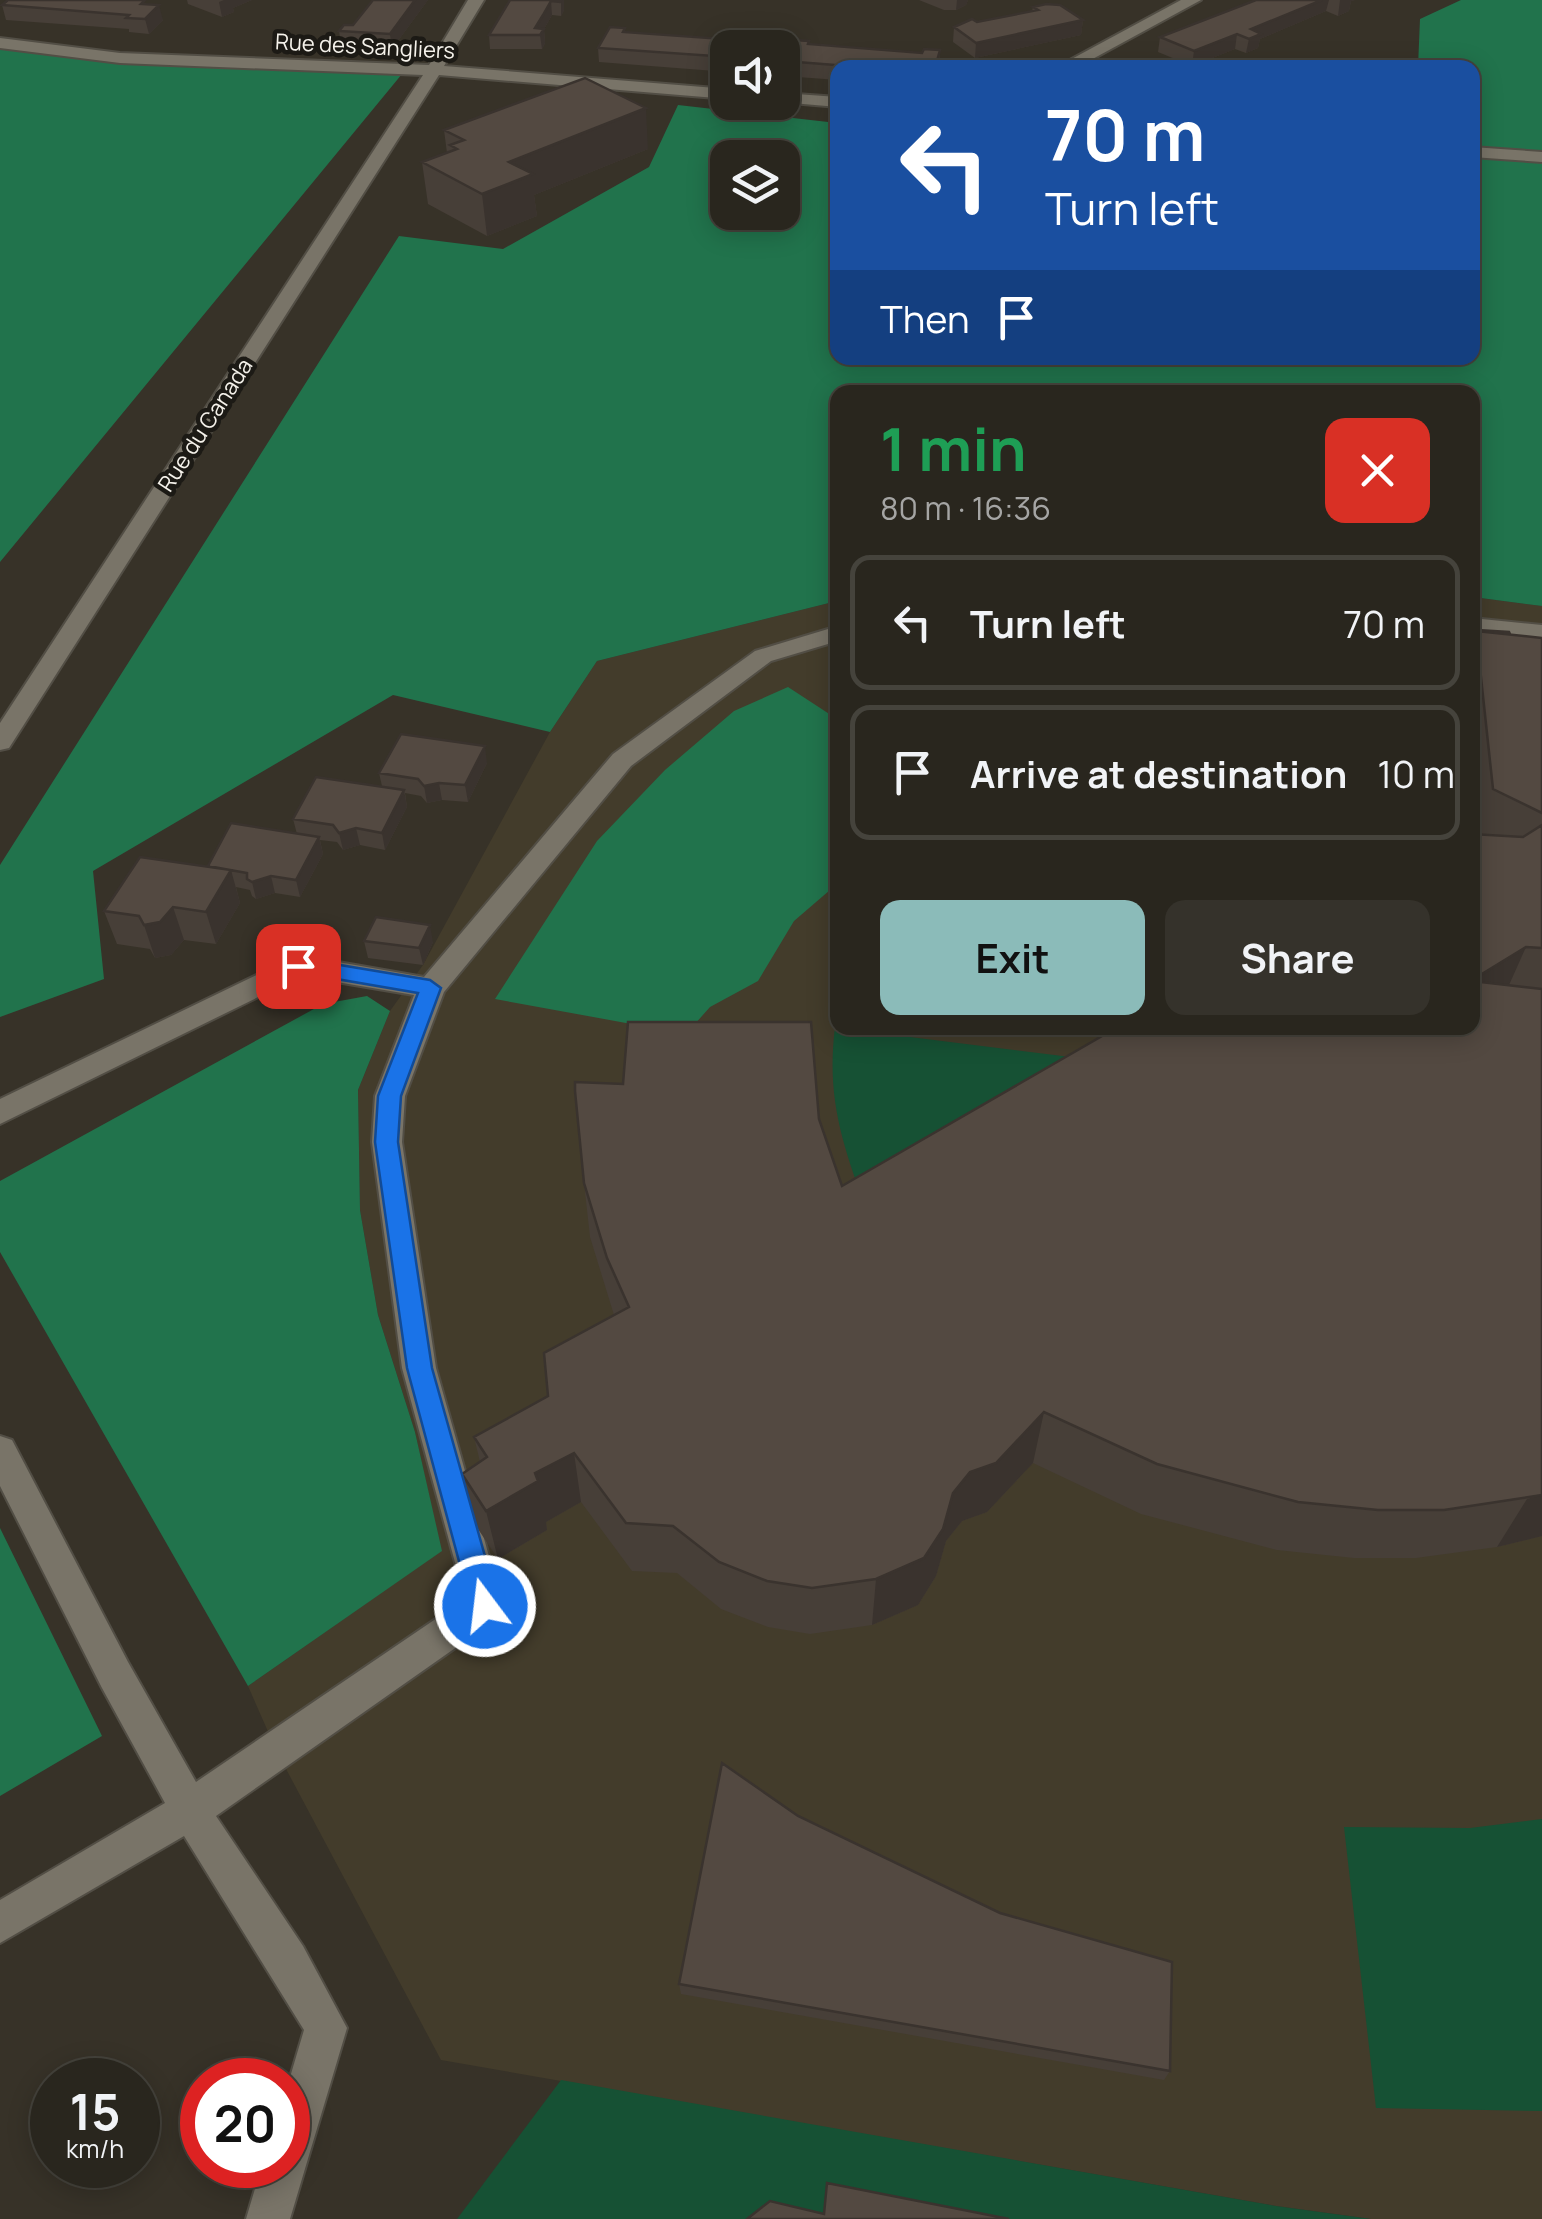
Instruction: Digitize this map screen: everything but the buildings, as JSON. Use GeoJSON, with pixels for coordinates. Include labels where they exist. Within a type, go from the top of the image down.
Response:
{"type":"FeatureCollection","features":[{"type":"Feature","properties":{"kind":"street"},"geometry":{"type":"LineString","coordinates":[[432,70],[476,0]]}},
{"type":"Feature","properties":{"kind":"street"},"geometry":{"type":"LineString","coordinates":[[1078,60],[1192,0]]}},
{"type":"Feature","properties":{"kind":"street","name":"Rue des Sangliers"},"geometry":{"type":"LineString","coordinates":[[0,43],[120,58],[432,70],[710,93]]}},
{"type":"Feature","properties":{"kind":"street","name":"Rue du Canada"},"geometry":{"type":"LineString","coordinates":[[0,742],[432,70]]}},
{"type":"Feature","properties":{"kind":"street"},"geometry":{"type":"LineString","coordinates":[[800,99],[830,101]]}},
{"type":"Feature","properties":{"kind":"street"},"geometry":{"type":"LineString","coordinates":[[1480,153],[1542,157]]}},
{"type":"Feature","properties":{"kind":"street"},"geometry":{"type":"LineString","coordinates":[[1480,626],[1542,632]]}},
{"type":"Feature","properties":{"kind":"street"},"geometry":{"type":"LineString","coordinates":[[0,1923],[190,1810],[430,1648],[485,1606],[420,1368],[387,1142],[390,1096],[430,988],[622,760],[763,656],[830,635]]}},
{"type":"Feature","properties":{"kind":"street"},"geometry":{"type":"LineString","coordinates":[[0,1112],[298,966],[430,988]]}},
{"type":"Feature","properties":{"kind":"street"},"geometry":{"type":"LineString","coordinates":[[0,1451],[115,1676],[190,1810],[222,1866],[288,1961],[326,2028],[310,2081]]}},
{"type":"Feature","properties":{"kind":"street"},"geometry":{"type":"LineString","coordinates":[[268,2219],[277,2188]]}},
{"type":"Feature","properties":{"kind":"shaded area"},"geometry":{"type":"Polygon","coordinates":[[[1480,598],[1542,606],[1542,2219],[1371,2219],[1276,2206],[441,2060],[277,1752],[248,1686],[441,1551],[415,1432],[378,1315],[360,1210],[358,1090],[390,1011],[423,965],[550,732],[597,661],[830,603],[830,1035],[1480,1035],[1480,598]]]}},
{"type":"Feature","properties":{"kind":"green space"},"geometry":{"type":"Polygon","coordinates":[[[1461,0],[1542,0],[1542,606],[1480,598],[1480,385],[830,385],[830,603],[597,661],[550,732],[393,695],[93,871],[104,979],[0,1017],[0,865],[399,236],[503,249],[649,167],[678,105],[710,109],[710,120],[830,122],[830,365],[1480,365],[1480,60],[1418,60],[1420,19],[1461,0]]]}},
{"type":"Feature","properties":{"kind":"green space"},"geometry":{"type":"Polygon","coordinates":[[[0,45],[402,74],[0,562],[0,45]]]}},
{"type":"Feature","properties":{"kind":"green space"},"geometry":{"type":"Polygon","coordinates":[[[788,687],[830,714],[830,890],[794,921],[758,981],[710,1007],[686,1034],[495,999],[597,841],[665,770],[734,711],[788,687]]]}},
{"type":"Feature","properties":{"kind":"green space"},"geometry":{"type":"Polygon","coordinates":[[[367,996],[390,1011],[358,1090],[360,1210],[378,1315],[415,1432],[442,1551],[248,1686],[0,1252],[0,1181],[323,1004],[367,996]]]}},
{"type":"Feature","properties":{"kind":"green space"},"geometry":{"type":"Polygon","coordinates":[[[834,1035],[898,1035],[1119,1063],[867,1212],[839,1121],[834,1035]]]}},
{"type":"Feature","properties":{"kind":"green space"},"geometry":{"type":"Polygon","coordinates":[[[0,1528],[102,1736],[0,1796],[0,1528]]]}},
{"type":"Feature","properties":{"kind":"green space"},"geometry":{"type":"Polygon","coordinates":[[[1542,1819],[1542,2111],[1376,2108],[1344,1827],[1470,1828],[1542,1819]]]}},
{"type":"Feature","properties":{"kind":"green space"},"geometry":{"type":"Polygon","coordinates":[[[561,2080],[1276,2206],[1371,2219],[457,2219],[561,2080]]]}},
{"type":"Feature","properties":{"kind":"route"},"geometry":{"type":"LineString","coordinates":[[298,966],[430,988],[390,1096],[387,1142],[398,1242],[420,1368],[485,1606]]}}]}
